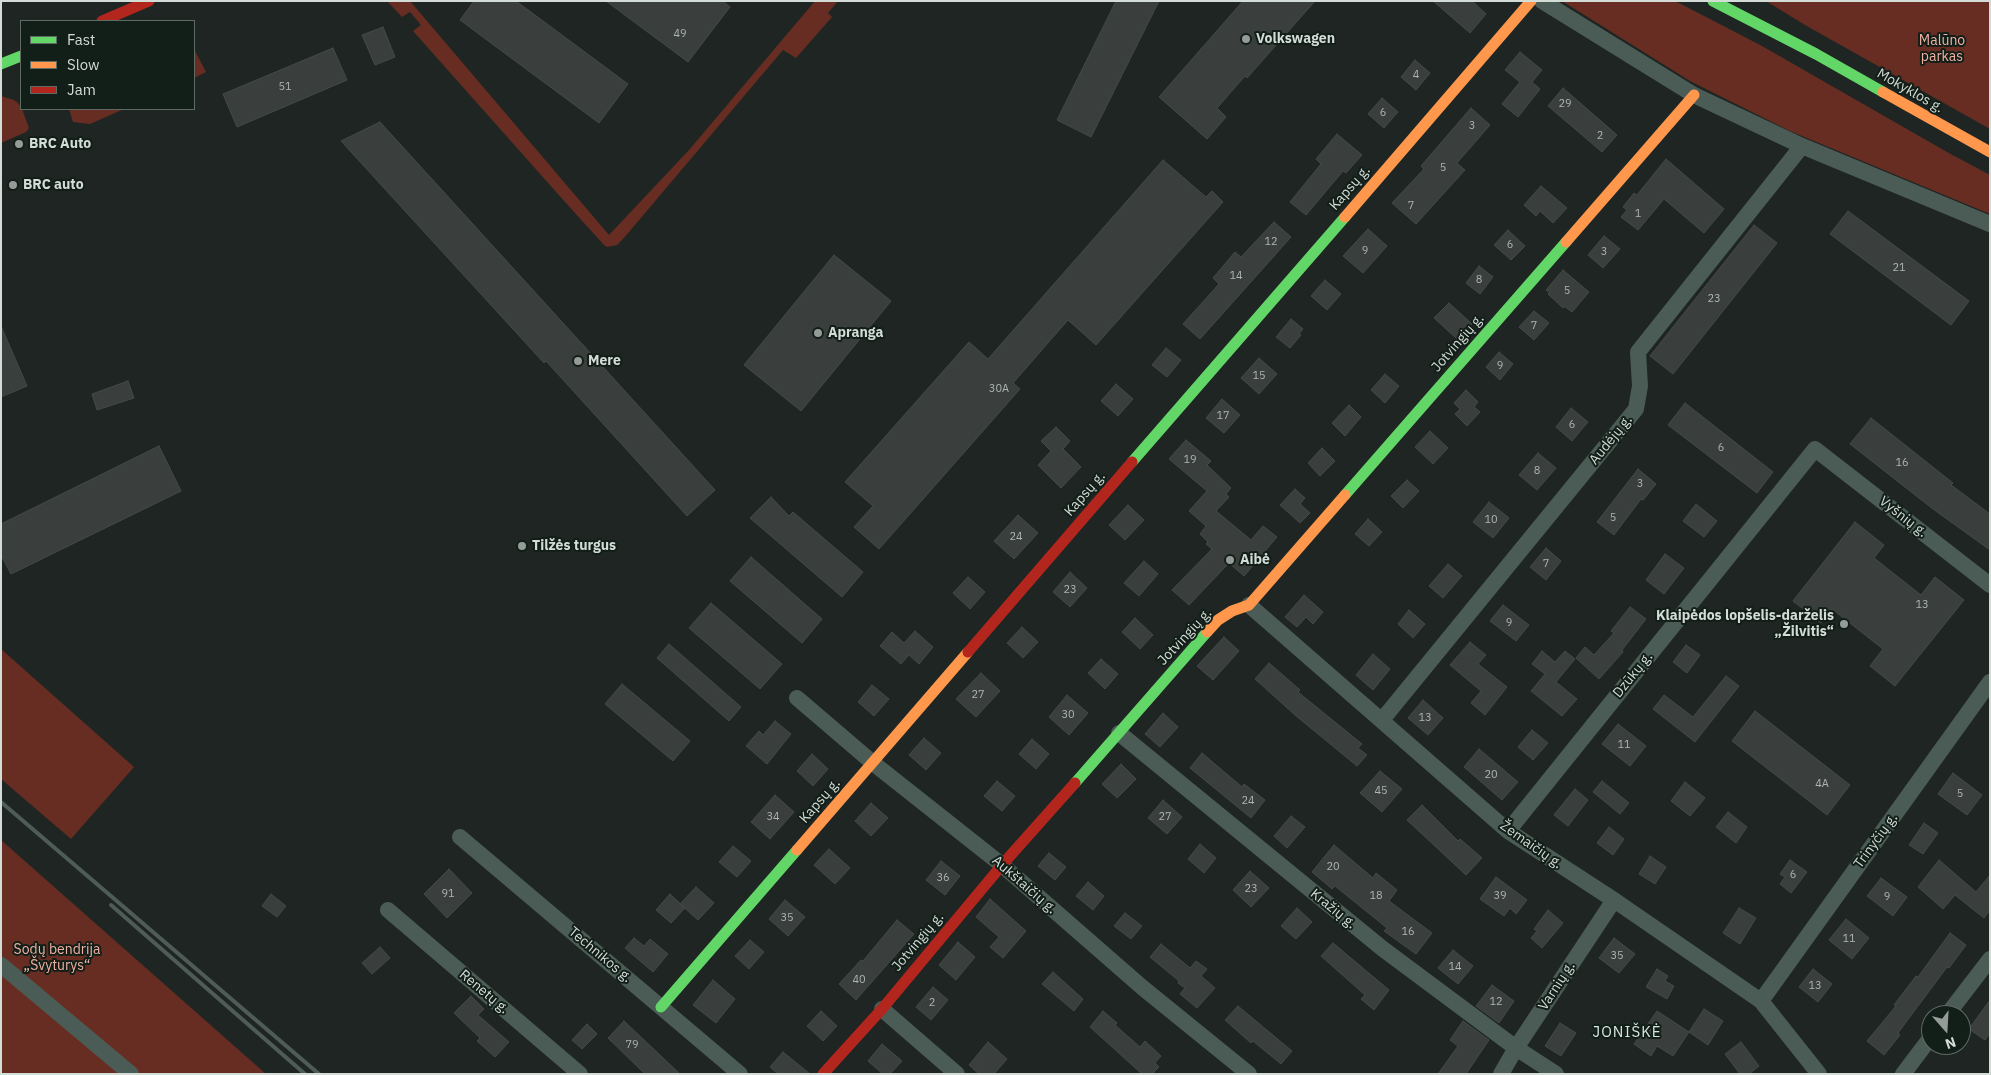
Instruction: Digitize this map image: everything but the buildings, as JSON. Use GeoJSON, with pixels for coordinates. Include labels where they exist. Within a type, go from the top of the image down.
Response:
{"type":"FeatureCollection","features":[{"type":"Feature","properties":{"kind":"street"},"geometry":{"type":"LineString","coordinates":[[104,20],[149,1]]}},
{"type":"Feature","properties":{"kind":"street","name":"Kapsų g."},"geometry":{"type":"LineString","coordinates":[[661,1007],[1531,1]]}},
{"type":"Feature","properties":{"kind":"street"},"geometry":{"type":"LineString","coordinates":[[1542,1],[1694,95],[1802,146],[1990,224]]}},
{"type":"Feature","properties":{"kind":"street","name":"Mokyklos g."},"geometry":{"type":"LineString","coordinates":[[1714,1],[1816,54],[1990,152]]}},
{"type":"Feature","properties":{"kind":"street","name":"Mokyklos g."},"geometry":{"type":"LineString","coordinates":[[1738,1],[1816,54]]}},
{"type":"Feature","properties":{"kind":"street"},"geometry":{"type":"LineString","coordinates":[[1,64],[20,56]]}},
{"type":"Feature","properties":{"kind":"street","name":"Jotvingių g."},"geometry":{"type":"LineString","coordinates":[[823,1074],[882,1009],[1002,865],[1218,620],[1232,611],[1249,605],[1694,95]]}},
{"type":"Feature","properties":{"kind":"street","name":"Audėjų g."},"geometry":{"type":"LineString","coordinates":[[1382,720],[1636,409],[1640,386],[1638,352],[1802,146]]}},
{"type":"Feature","properties":{"kind":"street","name":"Vyšnių g."},"geometry":{"type":"LineString","coordinates":[[1815,449],[1990,585]]}},
{"type":"Feature","properties":{"kind":"street","name":"Dzūkų g."},"geometry":{"type":"LineString","coordinates":[[1508,831],[1815,449]]}},
{"type":"Feature","properties":{"kind":"street","name":"Žemaičių g."},"geometry":{"type":"LineString","coordinates":[[1249,605],[1508,831],[1614,900],[1761,1001],[1819,1074]]}},
{"type":"Feature","properties":{"kind":"street","name":"Trinyčių g."},"geometry":{"type":"LineString","coordinates":[[1761,1001],[1990,682]]}},
{"type":"Feature","properties":{"kind":"street","name":"Aukštaičių g."},"geometry":{"type":"LineString","coordinates":[[797,698],[873,763],[1002,865],[1143,988],[1249,1074]]}},
{"type":"Feature","properties":{"kind":"street","name":"Kražių g."},"geometry":{"type":"LineString","coordinates":[[1119,732],[1383,949],[1516,1048],[1556,1074]]}},
{"type":"Feature","properties":{"kind":"street","name":"Technikos g."},"geometry":{"type":"LineString","coordinates":[[460,837],[740,1074]]}},
{"type":"Feature","properties":{"kind":"street","name":"Varnių g."},"geometry":{"type":"LineString","coordinates":[[1501,1074],[1516,1048],[1614,900]]}},
{"type":"Feature","properties":{"kind":"street","name":"Renetų g."},"geometry":{"type":"LineString","coordinates":[[388,910],[580,1074]]}},
{"type":"Feature","properties":{"kind":"street"},"geometry":{"type":"LineString","coordinates":[[1956,1005],[1990,959]]}},
{"type":"Feature","properties":{"kind":"street"},"geometry":{"type":"LineString","coordinates":[[1,965],[131,1074]]}},
{"type":"Feature","properties":{"kind":"street"},"geometry":{"type":"LineString","coordinates":[[882,1009],[957,1074]]}},
{"type":"Feature","properties":{"kind":"street"},"geometry":{"type":"LineString","coordinates":[[1903,1074],[1921,1050]]}},
{"type":"Feature","properties":{"kind":"green space"},"geometry":{"type":"Polygon","coordinates":[[[387,1],[410,1],[609,235],[689,150],[815,1],[838,1],[828,13],[832,17],[796,58],[783,50],[623,239],[617,245],[607,247],[413,31],[421,25],[410,12],[402,17],[387,1]]]}},
{"type":"Feature","properties":{"kind":"green space"},"geometry":{"type":"Polygon","coordinates":[[[1562,1],[1673,1],[1681,4],[1762,46],[1990,175],[1990,214],[1790,131],[1690,81],[1562,1]]]}},
{"type":"Feature","properties":{"kind":"green space","name":"Malūno parkas"},"geometry":{"type":"Polygon","coordinates":[[[1766,1],[1990,1],[1990,129],[1805,25],[1766,1]]]}},
{"type":"Feature","properties":{"kind":"green space"},"geometry":{"type":"Polygon","coordinates":[[[195,51],[206,72],[195,78],[195,51]]]}},
{"type":"Feature","properties":{"kind":"green space"},"geometry":{"type":"Polygon","coordinates":[[[1,96],[18,103],[29,128],[26,132],[1,143],[1,96]]]}},
{"type":"Feature","properties":{"kind":"green space"},"geometry":{"type":"Polygon","coordinates":[[[69,110],[122,110],[90,124],[73,122],[69,110]]]}},
{"type":"Feature","properties":{"kind":"green space"},"geometry":{"type":"Polygon","coordinates":[[[1,649],[134,767],[71,839],[1,779],[1,649]]]}},
{"type":"Feature","properties":{"kind":"green space","name":"Sodų bendrija „Švyturys“"},"geometry":{"type":"Polygon","coordinates":[[[1,840],[266,1074],[1,1074],[1,840]]]}},
{"type":"Feature","properties":{"kind":"railway"},"geometry":{"type":"LineString","coordinates":[[1,802],[319,1074]]}},
{"type":"Feature","properties":{"kind":"railway"},"geometry":{"type":"LineString","coordinates":[[111,905],[305,1074]]}},
{"type":"Feature","properties":{"kind":"traffic: fast"},"geometry":{"type":"LineString","coordinates":[[1713,1],[1816,54],[1883,92]]}},
{"type":"Feature","properties":{"kind":"traffic: fast"},"geometry":{"type":"LineString","coordinates":[[1,64],[20,56]]}},
{"type":"Feature","properties":{"kind":"traffic: fast"},"geometry":{"type":"LineString","coordinates":[[1132,462],[1345,217]]}},
{"type":"Feature","properties":{"kind":"traffic: fast"},"geometry":{"type":"LineString","coordinates":[[1345,495],[1566,242]]}},
{"type":"Feature","properties":{"kind":"traffic: fast"},"geometry":{"type":"LineString","coordinates":[[1075,783],[1207,632]]}},
{"type":"Feature","properties":{"kind":"traffic: fast"},"geometry":{"type":"LineString","coordinates":[[661,1007],[797,850]]}},
{"type":"Feature","properties":{"kind":"traffic: slow"},"geometry":{"type":"LineString","coordinates":[[1345,217],[1531,1]]}},
{"type":"Feature","properties":{"kind":"traffic: slow"},"geometry":{"type":"LineString","coordinates":[[1883,92],[1990,152]]}},
{"type":"Feature","properties":{"kind":"traffic: slow"},"geometry":{"type":"LineString","coordinates":[[1566,242],[1694,95]]}},
{"type":"Feature","properties":{"kind":"traffic: slow"},"geometry":{"type":"LineString","coordinates":[[1207,632],[1218,620],[1232,611],[1249,605],[1345,495]]}},
{"type":"Feature","properties":{"kind":"traffic: slow"},"geometry":{"type":"LineString","coordinates":[[797,850],[968,652]]}},
{"type":"Feature","properties":{"kind":"traffic: jam"},"geometry":{"type":"LineString","coordinates":[[104,20],[149,1]]}},
{"type":"Feature","properties":{"kind":"traffic: jam"},"geometry":{"type":"LineString","coordinates":[[968,652],[1132,462]]}},
{"type":"Feature","properties":{"kind":"traffic: jam"},"geometry":{"type":"LineString","coordinates":[[823,1074],[882,1009],[1002,865],[1075,783]]}},
{"type":"Feature","properties":{"kind":"place","name":"Volkswagen"},"geometry":{"type":"Point","coordinates":[1246,39]}},
{"type":"Feature","properties":{"kind":"place","name":"BRC Auto"},"geometry":{"type":"Point","coordinates":[19,144]}},
{"type":"Feature","properties":{"kind":"place","name":"BRC auto"},"geometry":{"type":"Point","coordinates":[13,185]}},
{"type":"Feature","properties":{"kind":"place","name":"Apranga"},"geometry":{"type":"Point","coordinates":[818,333]}},
{"type":"Feature","properties":{"kind":"place","name":"Mere"},"geometry":{"type":"Point","coordinates":[578,361]}},
{"type":"Feature","properties":{"kind":"place","name":"Tilžės turgus"},"geometry":{"type":"Point","coordinates":[522,546]}},
{"type":"Feature","properties":{"kind":"place","name":"Aibė"},"geometry":{"type":"Point","coordinates":[1230,560]}},
{"type":"Feature","properties":{"kind":"place","name":"Klaipėdos lopšelis-darželis „Žilvitis“"},"geometry":{"type":"Point","coordinates":[1844,624]}},
{"type":"Feature","properties":{"kind":"district","name":"JONIŠKĖ"},"geometry":{"type":"Point","coordinates":[1627,1033]}}]}
